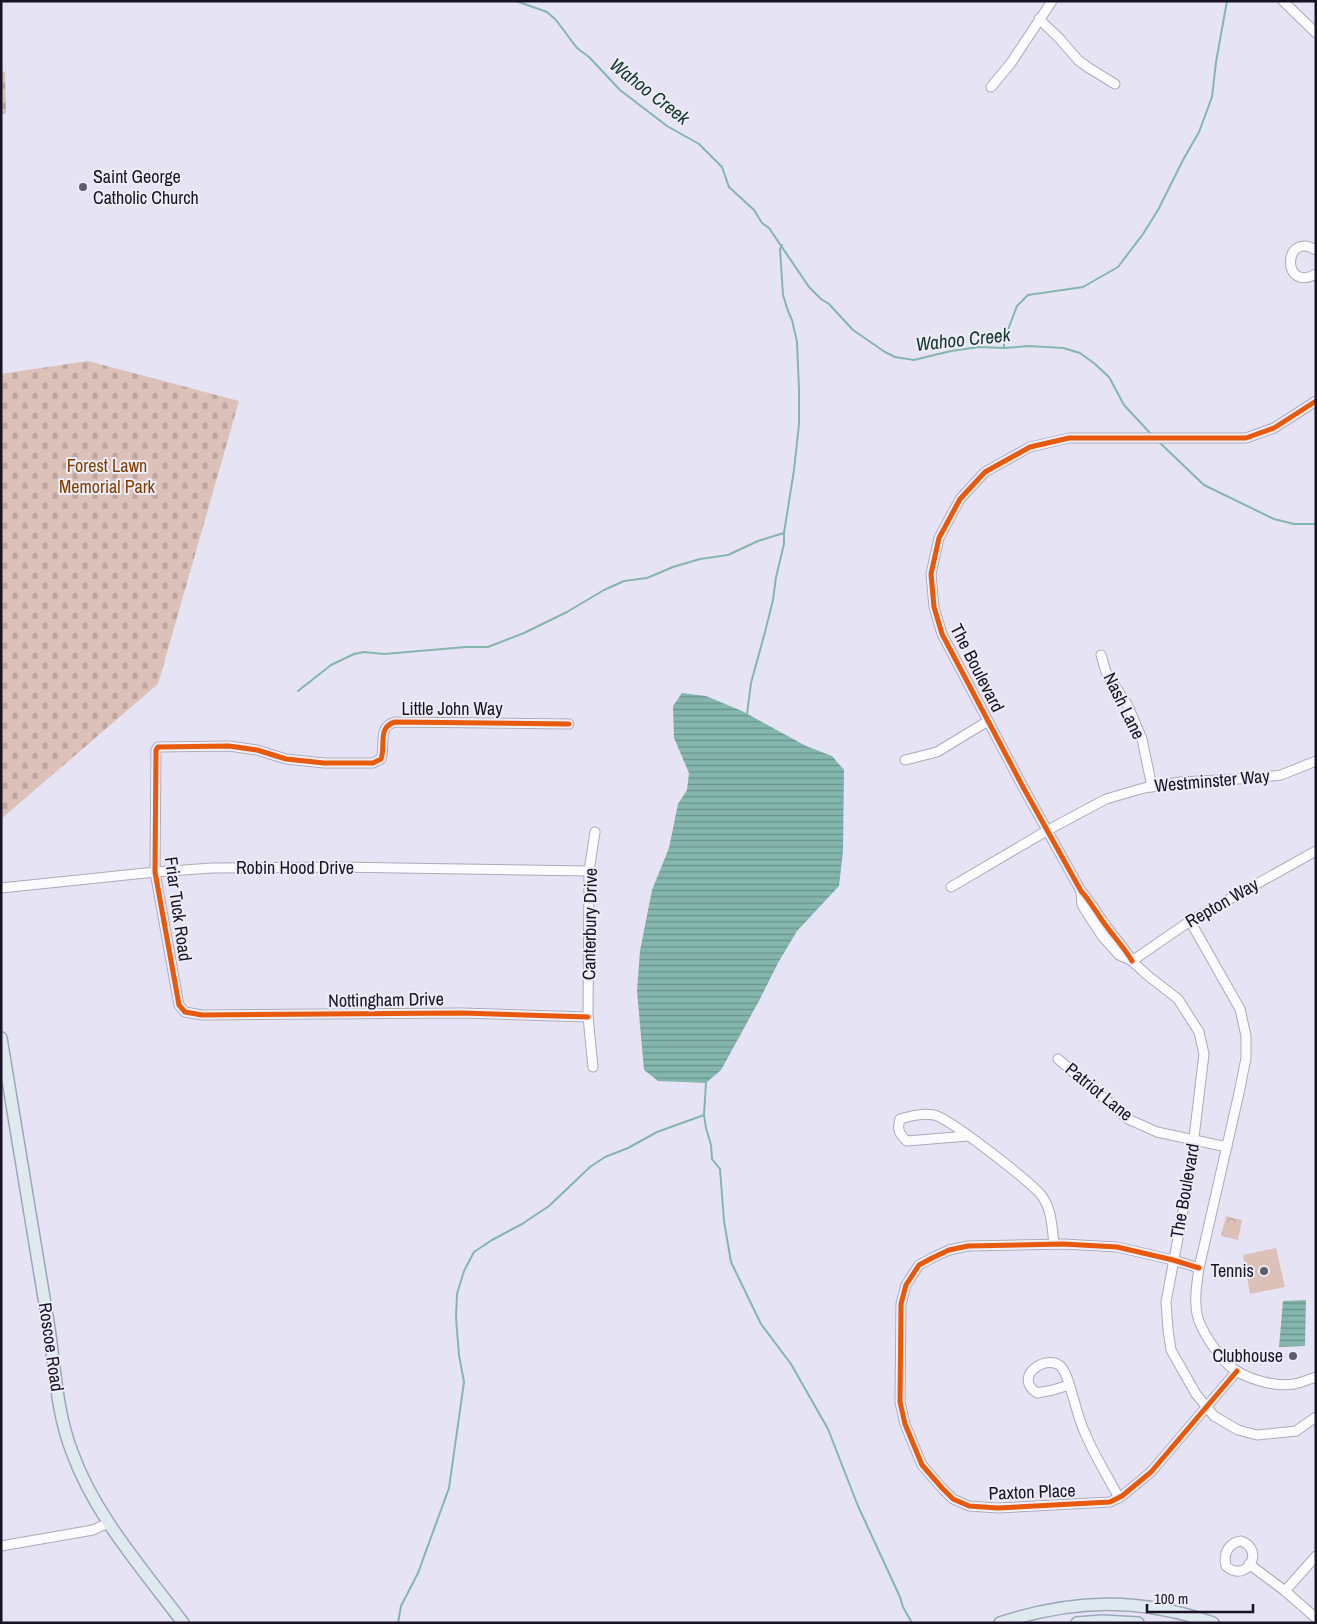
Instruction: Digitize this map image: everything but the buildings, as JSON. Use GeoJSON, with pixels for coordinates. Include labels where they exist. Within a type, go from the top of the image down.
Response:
{"type":"FeatureCollection","features":[{"type":"Feature","properties":{"kind":"main road","name":"Roscoe Road"},"geometry":{"type":"LineString","coordinates":[[2,1042],[52,1347],[60,1408],[71,1452],[88,1489],[108,1523],[183,1623]]}},
{"type":"Feature","properties":{"kind":"main road"},"geometry":{"type":"LineString","coordinates":[[1000,1623],[1055,1608],[1107,1604],[1157,1608],[1187,1614],[1213,1623]]}},
{"type":"Feature","properties":{"kind":"main road"},"geometry":{"type":"LineString","coordinates":[[1077,1623],[1102,1621],[1138,1623]]}},
{"type":"Feature","properties":{"kind":"street"},"geometry":{"type":"LineString","coordinates":[[991,87],[1011,63],[1052,1]]}},
{"type":"Feature","properties":{"kind":"street"},"geometry":{"type":"LineString","coordinates":[[1283,1],[1316,33]]}},
{"type":"Feature","properties":{"kind":"street"},"geometry":{"type":"LineString","coordinates":[[1039,19],[1078,60],[1115,84]]}},
{"type":"Feature","properties":{"kind":"street"},"geometry":{"type":"LineString","coordinates":[[1316,250],[1306,246],[1298,248],[1293,252],[1289,260],[1291,269],[1300,277],[1305,278],[1316,274]]}},
{"type":"Feature","properties":{"kind":"street","name":"The Boulevard"},"geometry":{"type":"LineString","coordinates":[[1316,401],[1274,428],[1246,438],[1070,438],[1030,447],[985,472],[960,498],[939,538],[931,574],[934,607],[942,634],[1081,891],[1091,902],[1104,924],[1126,950],[1132,961],[1178,999],[1200,1032],[1204,1054],[1194,1140],[1189,1179],[1166,1302],[1171,1350],[1196,1394],[1214,1416],[1238,1430],[1257,1435],[1296,1431],[1316,1417]]}},
{"type":"Feature","properties":{"kind":"street","name":"Nash Lane"},"geometry":{"type":"LineString","coordinates":[[1101,655],[1106,672],[1128,706],[1142,739],[1152,786]]}},
{"type":"Feature","properties":{"kind":"street"},"geometry":{"type":"LineString","coordinates":[[905,760],[937,752],[988,721]]}},
{"type":"Feature","properties":{"kind":"street","name":"Little John Way"},"geometry":{"type":"LineString","coordinates":[[158,747],[229,746],[257,750],[286,759],[324,763],[373,763],[381,759],[384,729],[395,722],[569,724]]}},
{"type":"Feature","properties":{"kind":"street","name":"Friar Tuck Road"},"geometry":{"type":"LineString","coordinates":[[158,747],[156,750],[155,872],[179,1005],[185,1012]]}},
{"type":"Feature","properties":{"kind":"street","name":"Westminster Way"},"geometry":{"type":"LineString","coordinates":[[951,887],[1048,830],[1106,799],[1152,786],[1180,782],[1281,775],[1316,761]]}},
{"type":"Feature","properties":{"kind":"street","name":"Canterbury Drive"},"geometry":{"type":"LineString","coordinates":[[593,1067],[588,1017],[589,871],[595,832]]}},
{"type":"Feature","properties":{"kind":"street","name":"Repton Way"},"geometry":{"type":"LineString","coordinates":[[1132,961],[1190,921],[1316,851]]}},
{"type":"Feature","properties":{"kind":"street","name":"Robin Hood Drive"},"geometry":{"type":"LineString","coordinates":[[1,888],[212,868],[317,867],[589,871]]}},
{"type":"Feature","properties":{"kind":"street","name":"The Boulevard"},"geometry":{"type":"LineString","coordinates":[[1190,921],[1240,1009],[1246,1036],[1246,1058],[1199,1268],[1195,1295],[1197,1316],[1208,1340],[1237,1371],[1251,1378],[1276,1384],[1294,1384],[1316,1377]]}},
{"type":"Feature","properties":{"kind":"street","name":"Nottingham Drive"},"geometry":{"type":"LineString","coordinates":[[185,1012],[202,1015],[462,1013],[588,1017]]}},
{"type":"Feature","properties":{"kind":"street","name":"Patriot Lane"},"geometry":{"type":"LineString","coordinates":[[1058,1059],[1128,1120],[1157,1132],[1227,1147]]}},
{"type":"Feature","properties":{"kind":"street"},"geometry":{"type":"LineString","coordinates":[[968,1136],[907,1141],[900,1135],[897,1127],[900,1119],[914,1115],[934,1115],[942,1117],[968,1136],[1026,1180],[1042,1196],[1050,1212],[1054,1244]]}},
{"type":"Feature","properties":{"kind":"street","name":"Paxton Place"},"geometry":{"type":"LineString","coordinates":[[1199,1268],[1117,1247],[1054,1244],[968,1246],[949,1250],[932,1258],[919,1266],[906,1285],[901,1304],[900,1402],[905,1424],[922,1465],[953,1499],[969,1506],[998,1508],[1038,1507],[1110,1502],[1119,1498],[1151,1472],[1237,1371]]}},
{"type":"Feature","properties":{"kind":"street"},"geometry":{"type":"LineString","coordinates":[[1069,1385],[1053,1390],[1036,1392],[1031,1389],[1028,1383],[1028,1376],[1030,1371],[1036,1367],[1048,1363],[1055,1363],[1062,1368],[1069,1385],[1085,1434],[1119,1498]]}},
{"type":"Feature","properties":{"kind":"street"},"geometry":{"type":"LineString","coordinates":[[1,1546],[94,1530],[108,1523]]}},
{"type":"Feature","properties":{"kind":"street"},"geometry":{"type":"LineString","coordinates":[[1285,1591],[1316,1556]]}},
{"type":"Feature","properties":{"kind":"street"},"geometry":{"type":"LineString","coordinates":[[1249,1564],[1285,1591],[1316,1618]]}},
{"type":"Feature","properties":{"kind":"green space"},"geometry":{"type":"Polygon","coordinates":[[[1,71],[5,72],[6,114],[1,114],[1,71]]]}},
{"type":"Feature","properties":{"kind":"green space","name":"Forest Lawn Memorial Park"},"geometry":{"type":"Polygon","coordinates":[[[88,361],[239,401],[158,684],[1,819],[1,374],[88,361]]]}},
{"type":"Feature","properties":{"kind":"green space"},"geometry":{"type":"Polygon","coordinates":[[[1226,1216],[1242,1220],[1238,1240],[1221,1236],[1226,1216]]]}},
{"type":"Feature","properties":{"kind":"green space","name":"Tennis"},"geometry":{"type":"Polygon","coordinates":[[[1276,1248],[1285,1287],[1250,1294],[1243,1255],[1276,1248]]]}},
{"type":"Feature","properties":{"kind":"shaded area"},"geometry":{"type":"Polygon","coordinates":[[[682,693],[706,696],[742,711],[806,746],[832,756],[844,770],[843,851],[839,886],[797,931],[721,1070],[706,1083],[658,1081],[644,1070],[637,991],[640,951],[652,890],[669,848],[678,804],[687,790],[689,773],[674,738],[673,706],[682,693]]]}},
{"type":"Feature","properties":{"kind":"shaded area"},"geometry":{"type":"Polygon","coordinates":[[[1306,1300],[1305,1346],[1279,1347],[1283,1301],[1306,1300]]]}},
{"type":"Feature","properties":{"kind":"waterway","name":"Wahoo Creek"},"geometry":{"type":"LineString","coordinates":[[516,1],[547,12],[556,20],[577,48],[589,57],[620,90],[667,126],[699,144],[722,167],[729,187],[754,210],[762,223],[769,228],[809,287],[829,304],[853,330],[885,352],[895,357],[914,360],[951,351],[979,347],[1029,346],[1063,348],[1080,353],[1109,377],[1124,405],[1151,434]]}},
{"type":"Feature","properties":{"kind":"waterway"},"geometry":{"type":"LineString","coordinates":[[1004,348],[1004,340],[1017,306],[1028,295],[1083,287],[1118,267],[1143,234],[1158,210],[1199,132],[1212,97],[1227,1]]}},
{"type":"Feature","properties":{"kind":"waterway"},"geometry":{"type":"LineString","coordinates":[[747,714],[751,683],[773,600],[784,544],[799,424],[797,342],[783,295],[780,249],[782,245]]}},
{"type":"Feature","properties":{"kind":"waterway","name":"Wahoo Creek"},"geometry":{"type":"LineString","coordinates":[[1158,441],[1204,485],[1274,519],[1294,524],[1316,524]]}},
{"type":"Feature","properties":{"kind":"waterway"},"geometry":{"type":"LineString","coordinates":[[298,691],[331,665],[354,654],[364,652],[384,654],[488,647],[524,633],[624,581],[647,578],[673,567],[700,559],[728,555],[758,541],[784,533]]}},
{"type":"Feature","properties":{"kind":"waterway"},"geometry":{"type":"LineString","coordinates":[[706,1083],[704,1115],[711,1145],[712,1159],[720,1169],[724,1221],[731,1262],[761,1324],[791,1364],[828,1429],[858,1506],[912,1623]]}},
{"type":"Feature","properties":{"kind":"waterway"},"geometry":{"type":"LineString","coordinates":[[398,1623],[401,1606],[418,1573],[449,1488],[464,1382],[459,1355],[456,1318],[457,1294],[464,1271],[474,1252],[549,1206],[590,1167],[605,1157],[628,1148],[657,1132],[704,1115]]}},
{"type":"Feature","properties":{"kind":"cycle path"},"geometry":{"type":"LineString","coordinates":[[1132,961],[1081,891],[1023,787],[942,634],[934,607],[931,574],[939,538],[960,499],[985,472],[1030,447],[1069,438],[1246,438],[1274,428],[1316,401]]}},
{"type":"Feature","properties":{"kind":"cycle path"},"geometry":{"type":"LineString","coordinates":[[569,724],[395,722],[389,724],[384,732],[381,759],[373,763],[324,763],[286,759],[257,750],[229,746],[158,747],[156,750],[155,872],[179,1005],[185,1012],[202,1015],[462,1013],[588,1017]]}},
{"type":"Feature","properties":{"kind":"cycle path"},"geometry":{"type":"LineString","coordinates":[[1199,1268],[1117,1247],[1063,1244],[968,1246],[949,1250],[932,1258],[919,1265],[906,1285],[901,1304],[900,1402],[905,1424],[922,1465],[953,1499],[969,1506],[998,1508],[1110,1502],[1122,1496],[1151,1472],[1237,1371]]}},
{"type":"Feature","properties":{"kind":"place","name":"Saint George Catholic Church"},"geometry":{"type":"Point","coordinates":[83,187]}},
{"type":"Feature","properties":{"kind":"place","name":"Tennis"},"geometry":{"type":"Point","coordinates":[1264,1271]}},
{"type":"Feature","properties":{"kind":"place","name":"Clubhouse"},"geometry":{"type":"Point","coordinates":[1293,1356]}}]}
